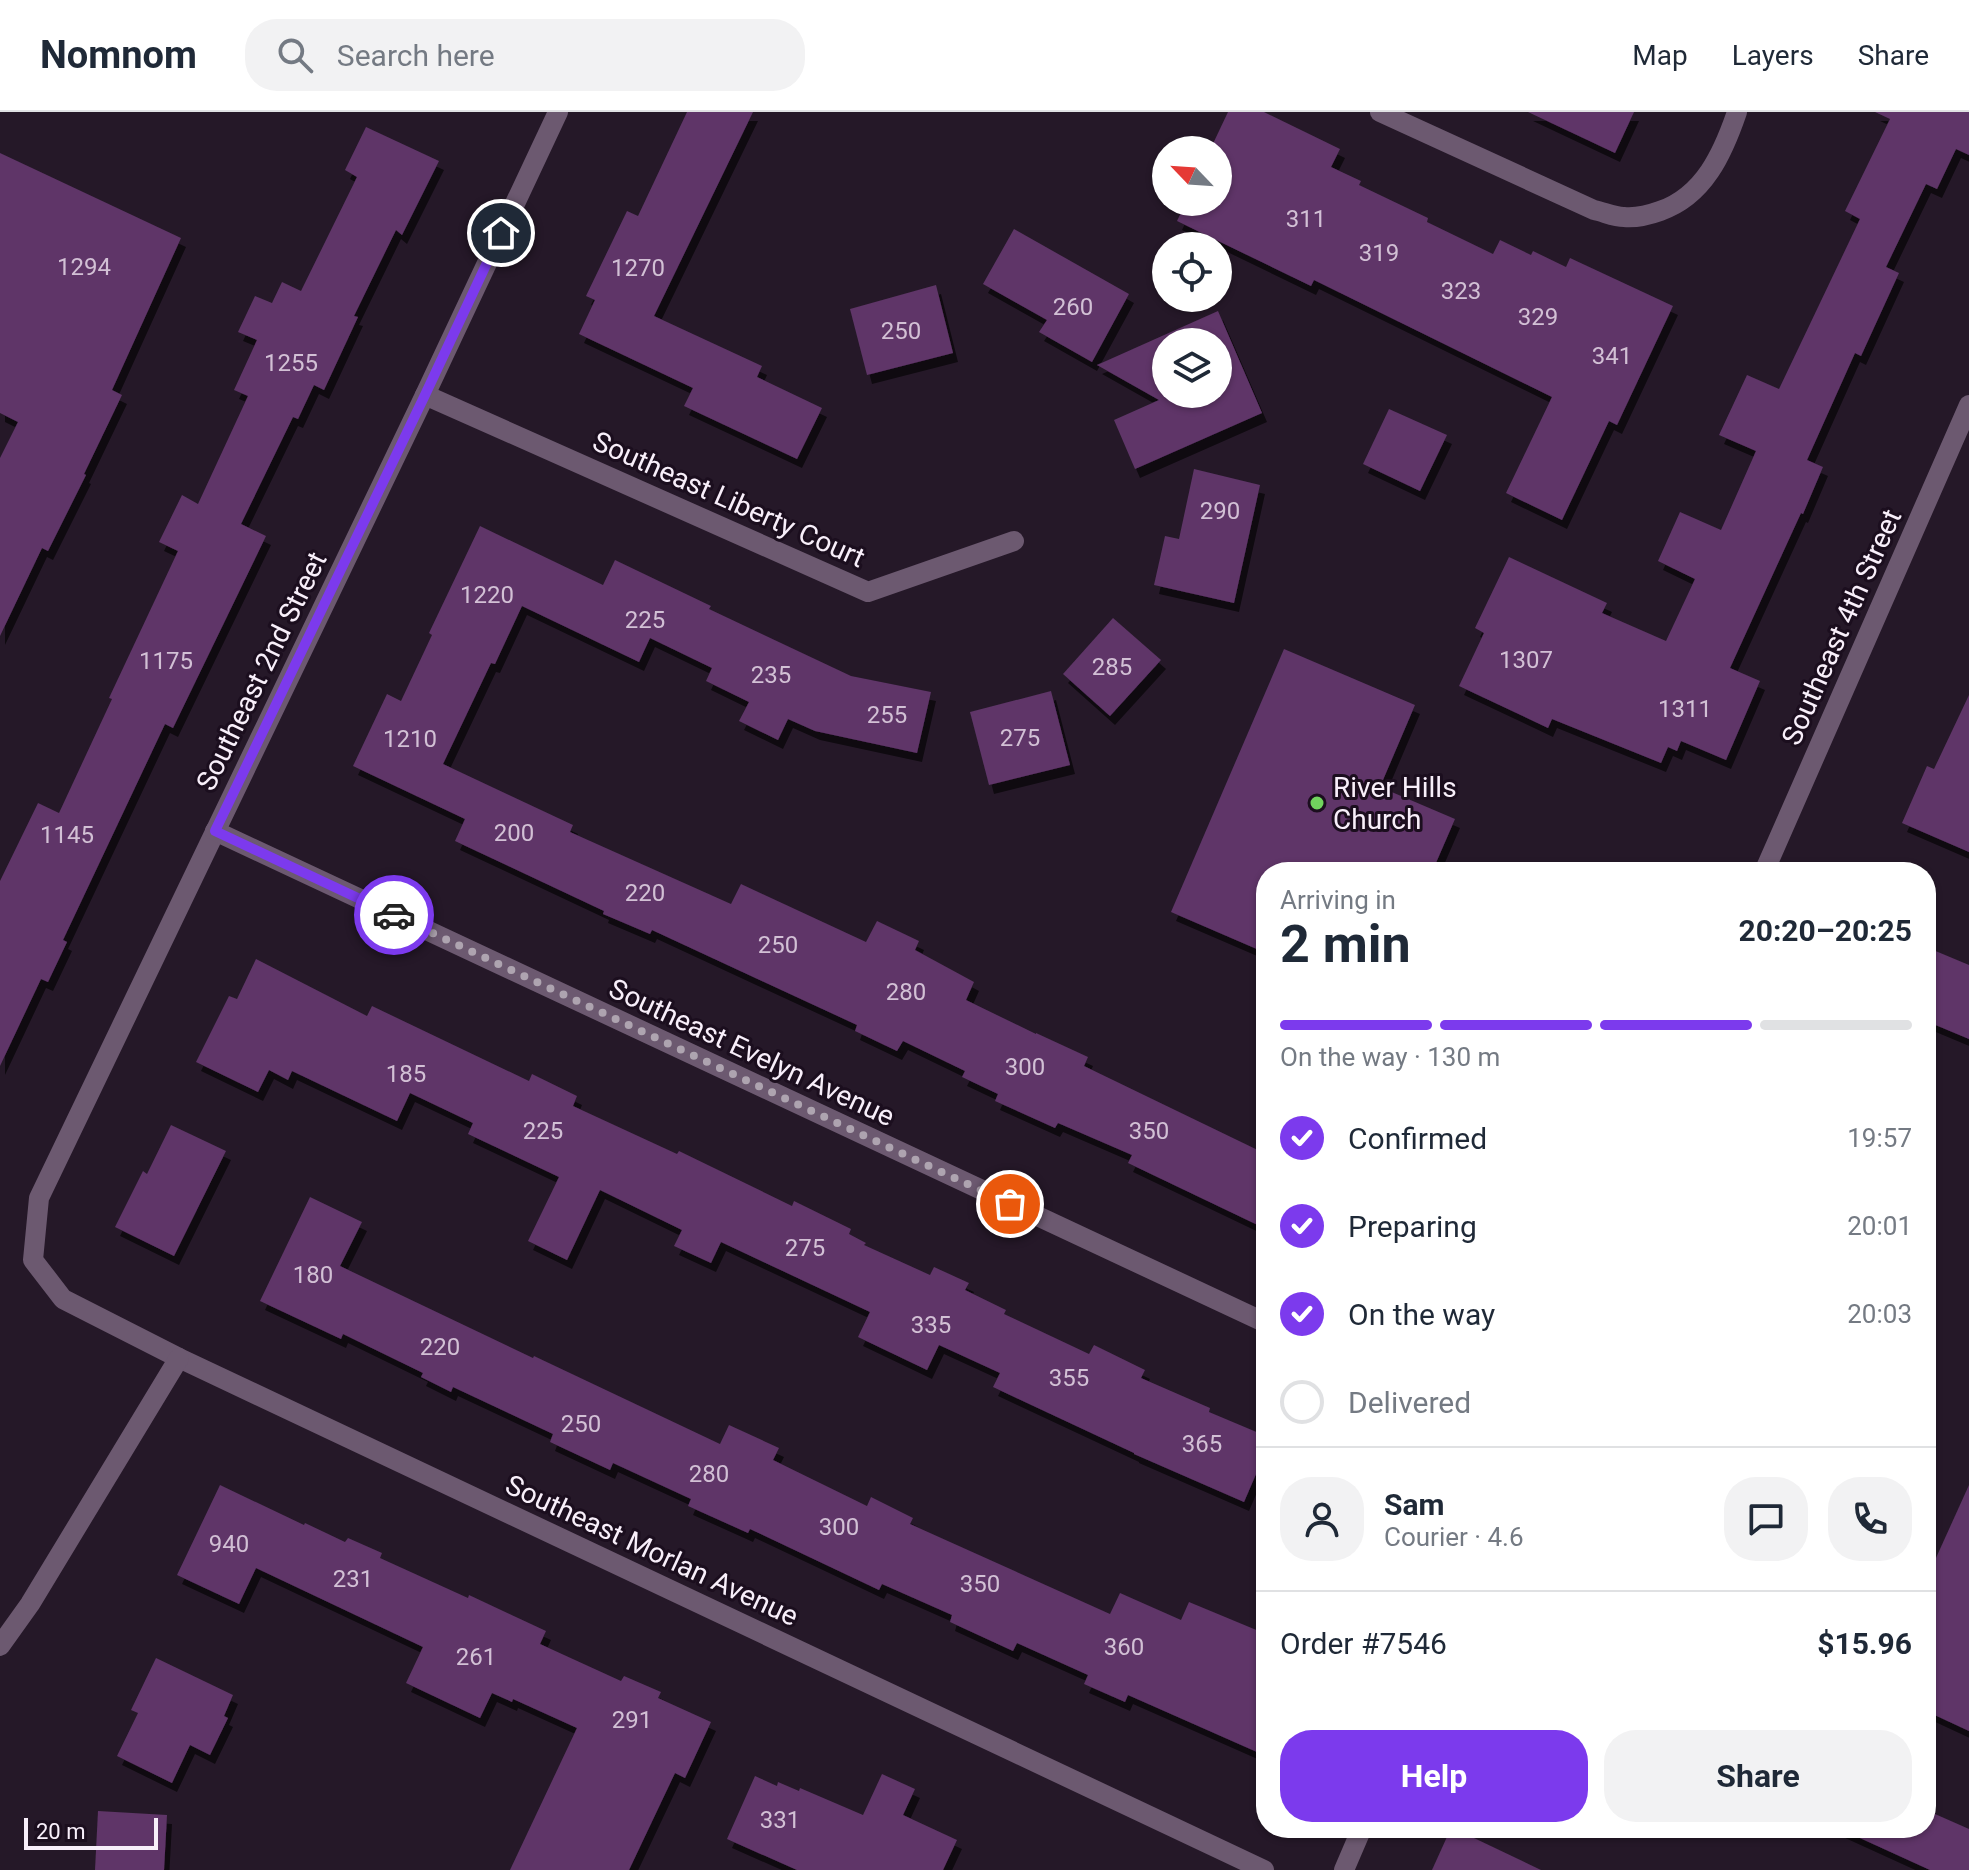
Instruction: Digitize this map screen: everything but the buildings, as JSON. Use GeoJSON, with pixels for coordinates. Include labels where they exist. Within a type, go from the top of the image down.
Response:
{"type":"FeatureCollection","features":[{"type":"Feature","properties":{"kind":"street","name":"Southeast 2nd Street"},"geometry":{"type":"LineString","coordinates":[[33,1260],[39,1198],[558,112]]}},
{"type":"Feature","properties":{"kind":"street"},"geometry":{"type":"LineString","coordinates":[[1380,112],[1594,210],[1624,218],[1669,208],[1694,192],[1714,166],[1737,112]]}},
{"type":"Feature","properties":{"kind":"street","name":"Southeast Liberty Court"},"geometry":{"type":"LineString","coordinates":[[425,395],[868,592],[1014,541]]}},
{"type":"Feature","properties":{"kind":"street","name":"Southeast 4th Street"},"geometry":{"type":"LineString","coordinates":[[1768,862],[1969,405]]}},
{"type":"Feature","properties":{"kind":"street","name":"Southeast Evelyn Avenue"},"geometry":{"type":"LineString","coordinates":[[215,831],[1256,1318]]}},
{"type":"Feature","properties":{"kind":"street","name":"Southeast Morlan Avenue"},"geometry":{"type":"LineString","coordinates":[[33,1260],[63,1299],[179,1358],[1264,1870]]}},
{"type":"Feature","properties":{"kind":"street"},"geometry":{"type":"LineString","coordinates":[[0,1646],[30,1604],[179,1358]]}},
{"type":"Feature","properties":{"kind":"street"},"geometry":{"type":"LineString","coordinates":[[1344,1870],[1358,1838]]}},
{"type":"Feature","properties":{"kind":"way so far"},"geometry":{"type":"LineString","coordinates":[[394,915],[1010,1204]]}},
{"type":"Feature","properties":{"kind":"place","name":"River Hills Church"},"geometry":{"type":"Point","coordinates":[1317,803]}},
{"type":"Feature","properties":{"kind":"route"},"geometry":{"type":"LineString","coordinates":[[394,915],[215,831],[501,233]]}}]}
